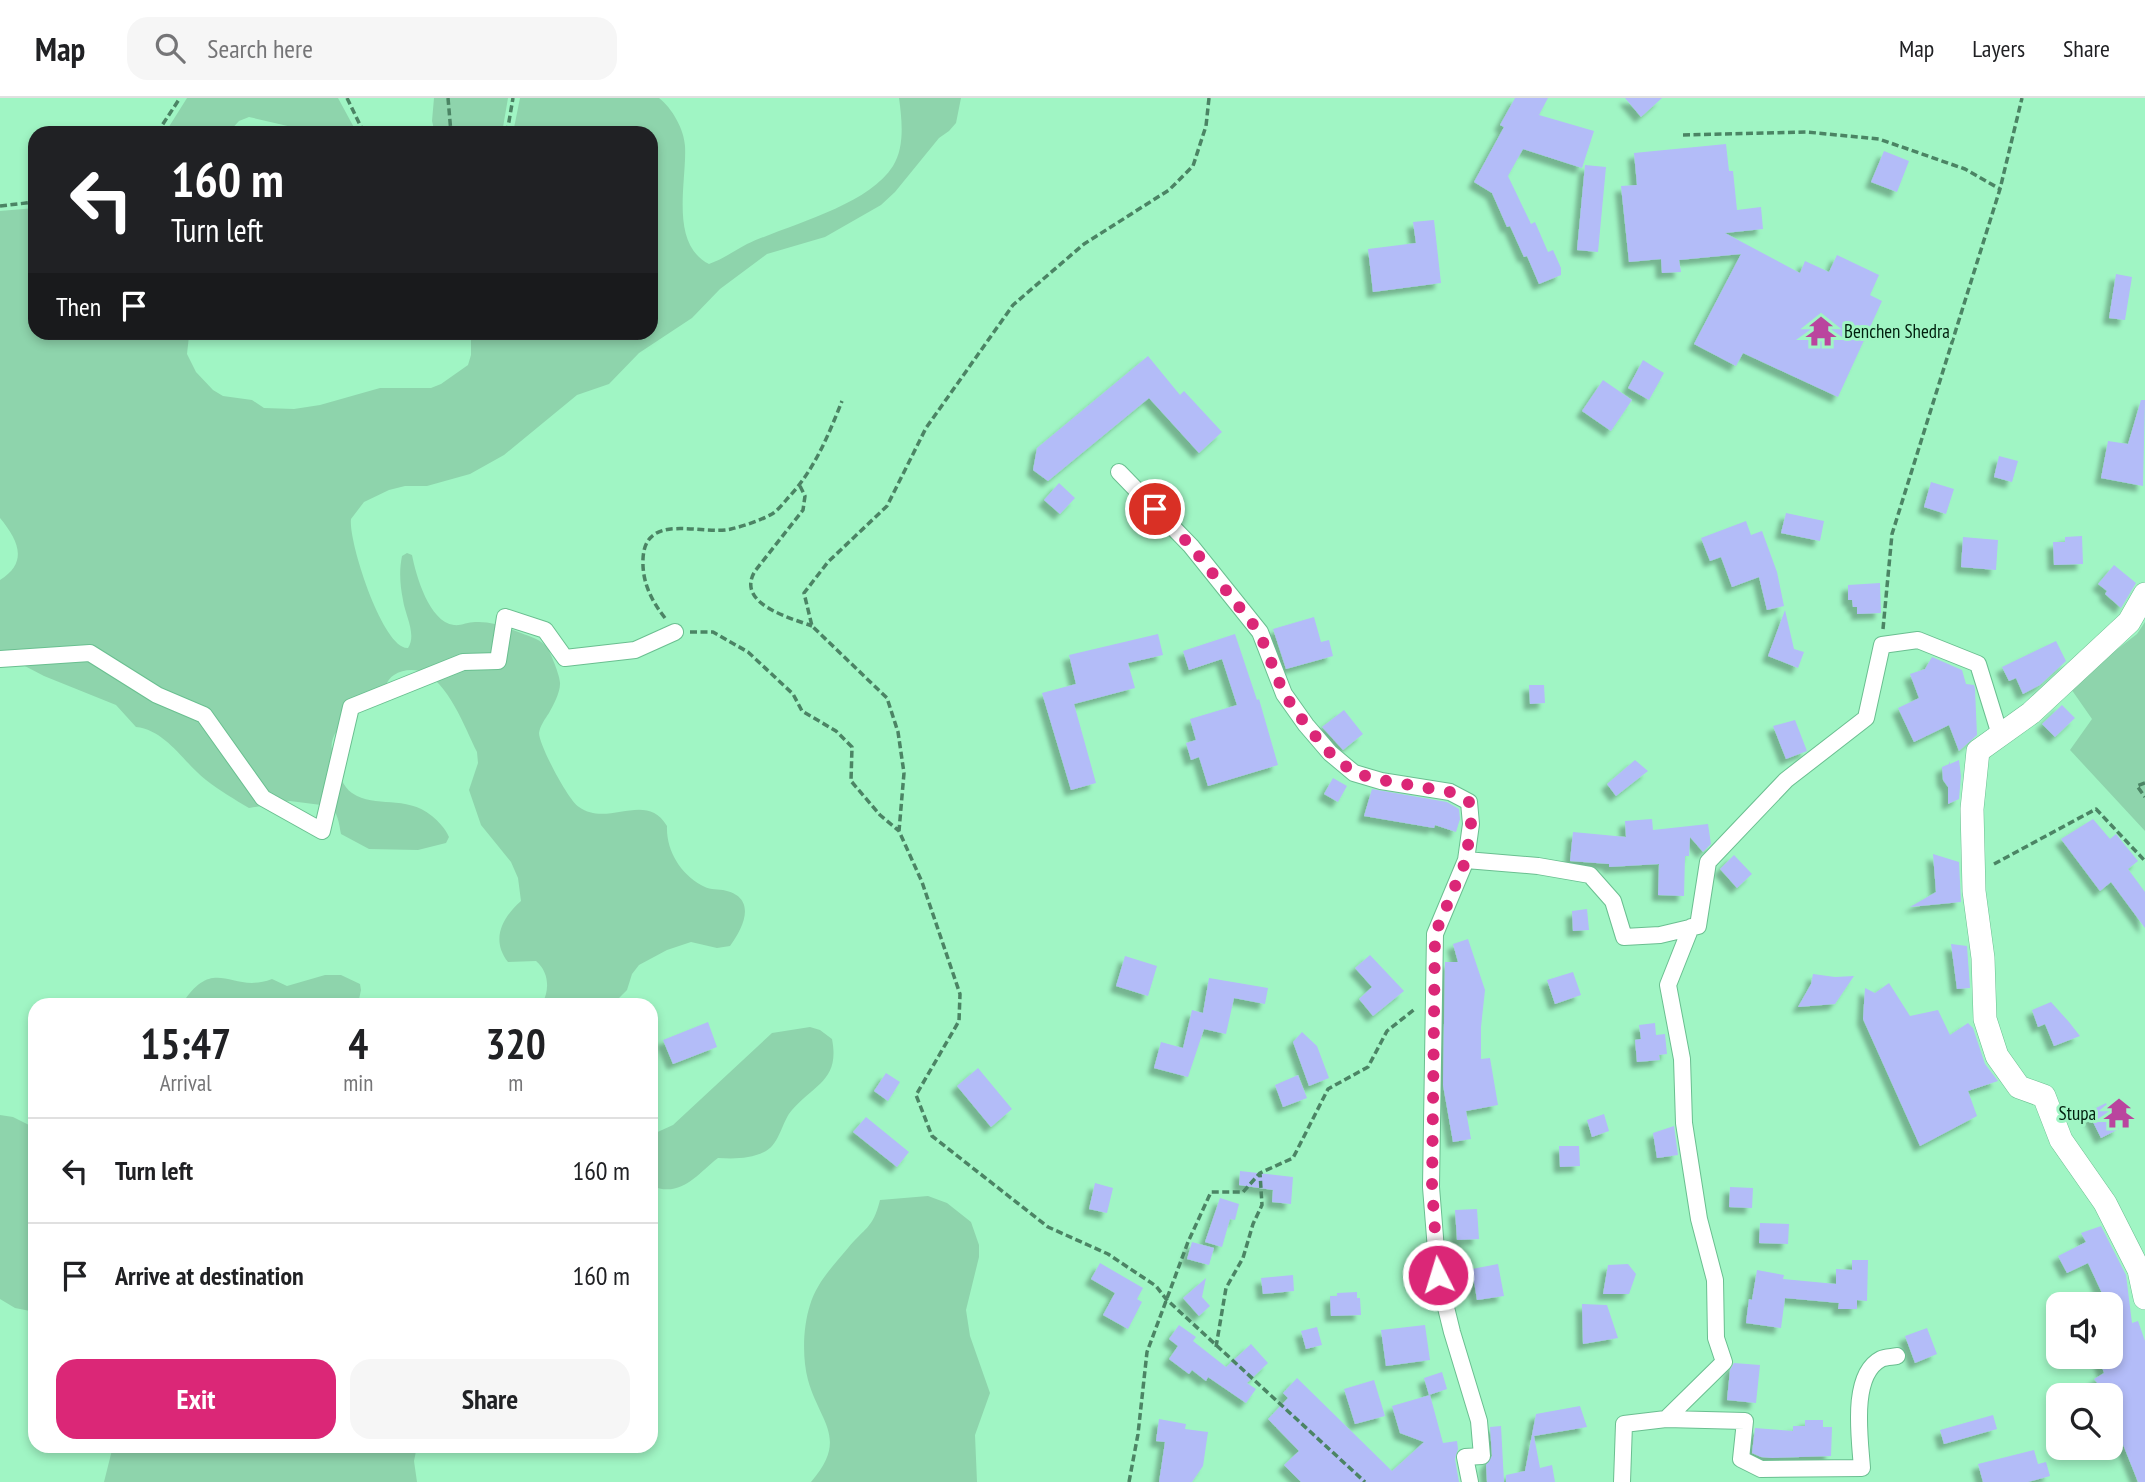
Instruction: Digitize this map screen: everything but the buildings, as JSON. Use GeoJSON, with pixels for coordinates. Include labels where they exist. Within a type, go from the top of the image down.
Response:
{"type":"FeatureCollection","features":[{"type":"Feature","properties":{"kind":"main road"},"geometry":{"type":"LineString","coordinates":[[2145,594],[2129,622],[2031,713],[1978,751],[1972,809],[1974,875],[1983,958],[1986,1020],[1997,1056],[2019,1087],[2044,1096],[2061,1140],[2105,1203],[2139,1270],[2145,1298]]}},
{"type":"Feature","properties":{"kind":"street"},"geometry":{"type":"LineString","coordinates":[[1119,472],[1191,546],[1259,632],[1284,694],[1330,753],[1354,773],[1450,792],[1469,802],[1471,824],[1466,860],[1435,934],[1432,1187],[1438,1275],[1479,1421],[1482,1456],[1465,1457],[1470,1482]]}},
{"type":"Feature","properties":{"kind":"street"},"geometry":{"type":"LineString","coordinates":[[0,659],[90,653],[157,695],[204,715],[263,798],[322,831],[351,707],[463,662],[498,662],[505,617],[545,630],[565,658],[635,650],[675,632]]}},
{"type":"Feature","properties":{"kind":"street"},"geometry":{"type":"LineString","coordinates":[[1466,860],[1538,866],[1590,875],[1613,901],[1624,937],[1660,935],[1691,928],[1698,926],[1708,862],[1786,780],[1866,718],[1882,645],[1918,640],[1978,664],[2000,735]]}},
{"type":"Feature","properties":{"kind":"street"},"geometry":{"type":"LineString","coordinates":[[1666,1419],[1724,1362],[1716,1338],[1715,1280],[1699,1219],[1684,1123],[1682,1059],[1668,985],[1691,928]]}},
{"type":"Feature","properties":{"kind":"street"},"geometry":{"type":"LineString","coordinates":[[1622,1482],[1624,1424],[1666,1419],[1745,1421],[1741,1459],[1761,1469],[1864,1475],[1859,1410],[1864,1376],[1881,1359],[1897,1356]]}},
{"type":"Feature","properties":{"kind":"path"},"geometry":{"type":"LineString","coordinates":[[162,126],[180,98]]}},
{"type":"Feature","properties":{"kind":"path"},"geometry":{"type":"LineString","coordinates":[[347,98],[361,126]]}},
{"type":"Feature","properties":{"kind":"path"},"geometry":{"type":"LineString","coordinates":[[448,98],[450,126]]}},
{"type":"Feature","properties":{"kind":"path"},"geometry":{"type":"LineString","coordinates":[[508,126],[513,98]]}},
{"type":"Feature","properties":{"kind":"path"},"geometry":{"type":"LineString","coordinates":[[812,626],[804,593],[828,562],[887,506],[926,428],[1013,305],[1084,244],[1169,190],[1193,166],[1206,126],[1209,98]]}},
{"type":"Feature","properties":{"kind":"path"},"geometry":{"type":"LineString","coordinates":[[1882,645],[1892,534],[2000,189],[2022,98]]}},
{"type":"Feature","properties":{"kind":"path"},"geometry":{"type":"LineString","coordinates":[[1683,135],[1807,132],[1879,139],[1965,169],[2000,189]]}},
{"type":"Feature","properties":{"kind":"path"},"geometry":{"type":"LineString","coordinates":[[0,206],[28,203]]}},
{"type":"Feature","properties":{"kind":"path"},"geometry":{"type":"LineString","coordinates":[[842,401],[822,449],[800,486],[774,513],[730,530],[672,529],[657,532],[646,540],[643,546],[642,575],[654,604],[675,632],[713,632],[748,652],[793,694],[802,710],[836,731],[852,747],[851,781],[880,815],[899,831],[922,882],[960,994],[959,1021],[916,1095],[932,1136],[1048,1227],[1108,1254],[1156,1286],[1216,1347],[1365,1482]]}},
{"type":"Feature","properties":{"kind":"path"},"geometry":{"type":"LineString","coordinates":[[800,486],[805,496],[803,510],[755,571],[750,584],[763,606],[812,626],[887,698],[898,732],[904,773],[899,831]]}},
{"type":"Feature","properties":{"kind":"path"},"geometry":{"type":"LineString","coordinates":[[2145,783],[2137,786],[2145,797]]}},
{"type":"Feature","properties":{"kind":"path"},"geometry":{"type":"LineString","coordinates":[[1974,875],[2096,809],[2145,861]]}},
{"type":"Feature","properties":{"kind":"path"},"geometry":{"type":"LineString","coordinates":[[1129,1482],[1138,1434],[1147,1352],[1188,1242],[1211,1192],[1243,1192],[1259,1173],[1293,1158],[1328,1089],[1368,1067],[1387,1031],[1433,994]]}},
{"type":"Feature","properties":{"kind":"path"},"geometry":{"type":"LineString","coordinates":[[1216,1347],[1226,1288],[1243,1258],[1262,1205],[1259,1173]]}},
{"type":"Feature","properties":{"kind":"green space"},"geometry":{"type":"Polygon","coordinates":[[[187,98],[338,98],[353,126],[288,126],[249,117],[234,126],[169,126],[187,98]]]}},
{"type":"Feature","properties":{"kind":"green space"},"geometry":{"type":"Polygon","coordinates":[[[434,98],[508,98],[503,126],[433,126],[434,98]]]}},
{"type":"Feature","properties":{"kind":"green space"},"geometry":{"type":"Polygon","coordinates":[[[520,98],[659,98],[676,119],[684,139],[684,227],[697,255],[709,264],[747,244],[847,203],[881,180],[897,159],[901,142],[899,98],[961,98],[956,123],[939,138],[881,205],[825,237],[767,254],[720,289],[692,318],[639,353],[609,384],[577,395],[504,455],[470,474],[427,486],[405,486],[389,490],[364,502],[351,519],[355,549],[369,592],[388,632],[398,644],[408,648],[411,637],[400,578],[402,556],[407,553],[412,555],[420,585],[431,607],[445,622],[456,625],[481,622],[498,625],[536,639],[548,649],[560,688],[542,725],[540,739],[574,802],[590,812],[602,814],[638,810],[658,816],[667,826],[669,844],[676,860],[693,880],[704,887],[723,890],[741,899],[745,914],[740,930],[730,946],[717,948],[691,942],[667,950],[639,965],[632,974],[627,990],[619,998],[544,998],[546,976],[536,961],[508,962],[499,937],[504,921],[521,901],[518,878],[511,862],[481,825],[469,790],[478,763],[477,752],[447,694],[430,676],[414,670],[394,675],[379,696],[339,728],[332,745],[333,755],[345,786],[352,793],[361,798],[401,803],[422,809],[439,823],[449,837],[446,843],[418,850],[369,849],[341,834],[336,814],[329,806],[290,801],[249,808],[206,780],[166,741],[147,729],[136,727],[116,705],[44,676],[0,653],[0,580],[15,566],[18,551],[12,534],[0,518],[0,211],[28,209],[28,340],[189,340],[187,354],[196,372],[213,390],[223,396],[252,400],[264,408],[294,409],[320,405],[380,388],[431,388],[468,365],[471,340],[658,340],[658,126],[514,126],[520,98]]]}},
{"type":"Feature","properties":{"kind":"green space"},"geometry":{"type":"Polygon","coordinates":[[[2145,622],[2145,831],[2070,750],[2092,719],[2069,686],[2137,634],[2145,622]]]}},
{"type":"Feature","properties":{"kind":"green space"},"geometry":{"type":"Polygon","coordinates":[[[325,975],[341,975],[360,984],[361,990],[359,998],[187,998],[204,981],[214,978],[258,983],[272,979],[287,986],[325,975]]]}},
{"type":"Feature","properties":{"kind":"green space"},"geometry":{"type":"Polygon","coordinates":[[[810,1027],[820,1030],[832,1039],[832,1064],[824,1080],[792,1110],[778,1137],[766,1151],[749,1157],[718,1158],[680,1187],[658,1188],[658,1132],[673,1125],[772,1033],[810,1027]]]}},
{"type":"Feature","properties":{"kind":"green space"},"geometry":{"type":"Polygon","coordinates":[[[0,1115],[13,1117],[28,1124],[28,1311],[15,1308],[0,1299],[0,1115]]]}},
{"type":"Feature","properties":{"kind":"green space"},"geometry":{"type":"Polygon","coordinates":[[[928,1196],[947,1203],[971,1222],[979,1245],[979,1257],[966,1310],[970,1336],[990,1393],[975,1435],[977,1482],[811,1482],[822,1467],[830,1442],[808,1380],[805,1362],[806,1323],[813,1297],[831,1268],[871,1223],[880,1200],[928,1196]]]}},
{"type":"Feature","properties":{"kind":"green space"},"geometry":{"type":"Polygon","coordinates":[[[111,1453],[416,1453],[417,1482],[104,1482],[111,1453]]]}},
{"type":"Feature","properties":{"kind":"place","name":"Benchen Shedra"},"geometry":{"type":"Point","coordinates":[1821,331]}},
{"type":"Feature","properties":{"kind":"place","name":"Stupa"},"geometry":{"type":"Point","coordinates":[2119,1113]}},
{"type":"Feature","properties":{"kind":"route"},"geometry":{"type":"LineString","coordinates":[[1155,509],[1191,546],[1259,632],[1284,694],[1330,753],[1354,773],[1450,792],[1469,802],[1471,824],[1466,860],[1435,934],[1432,1187],[1438,1275]]}}]}
